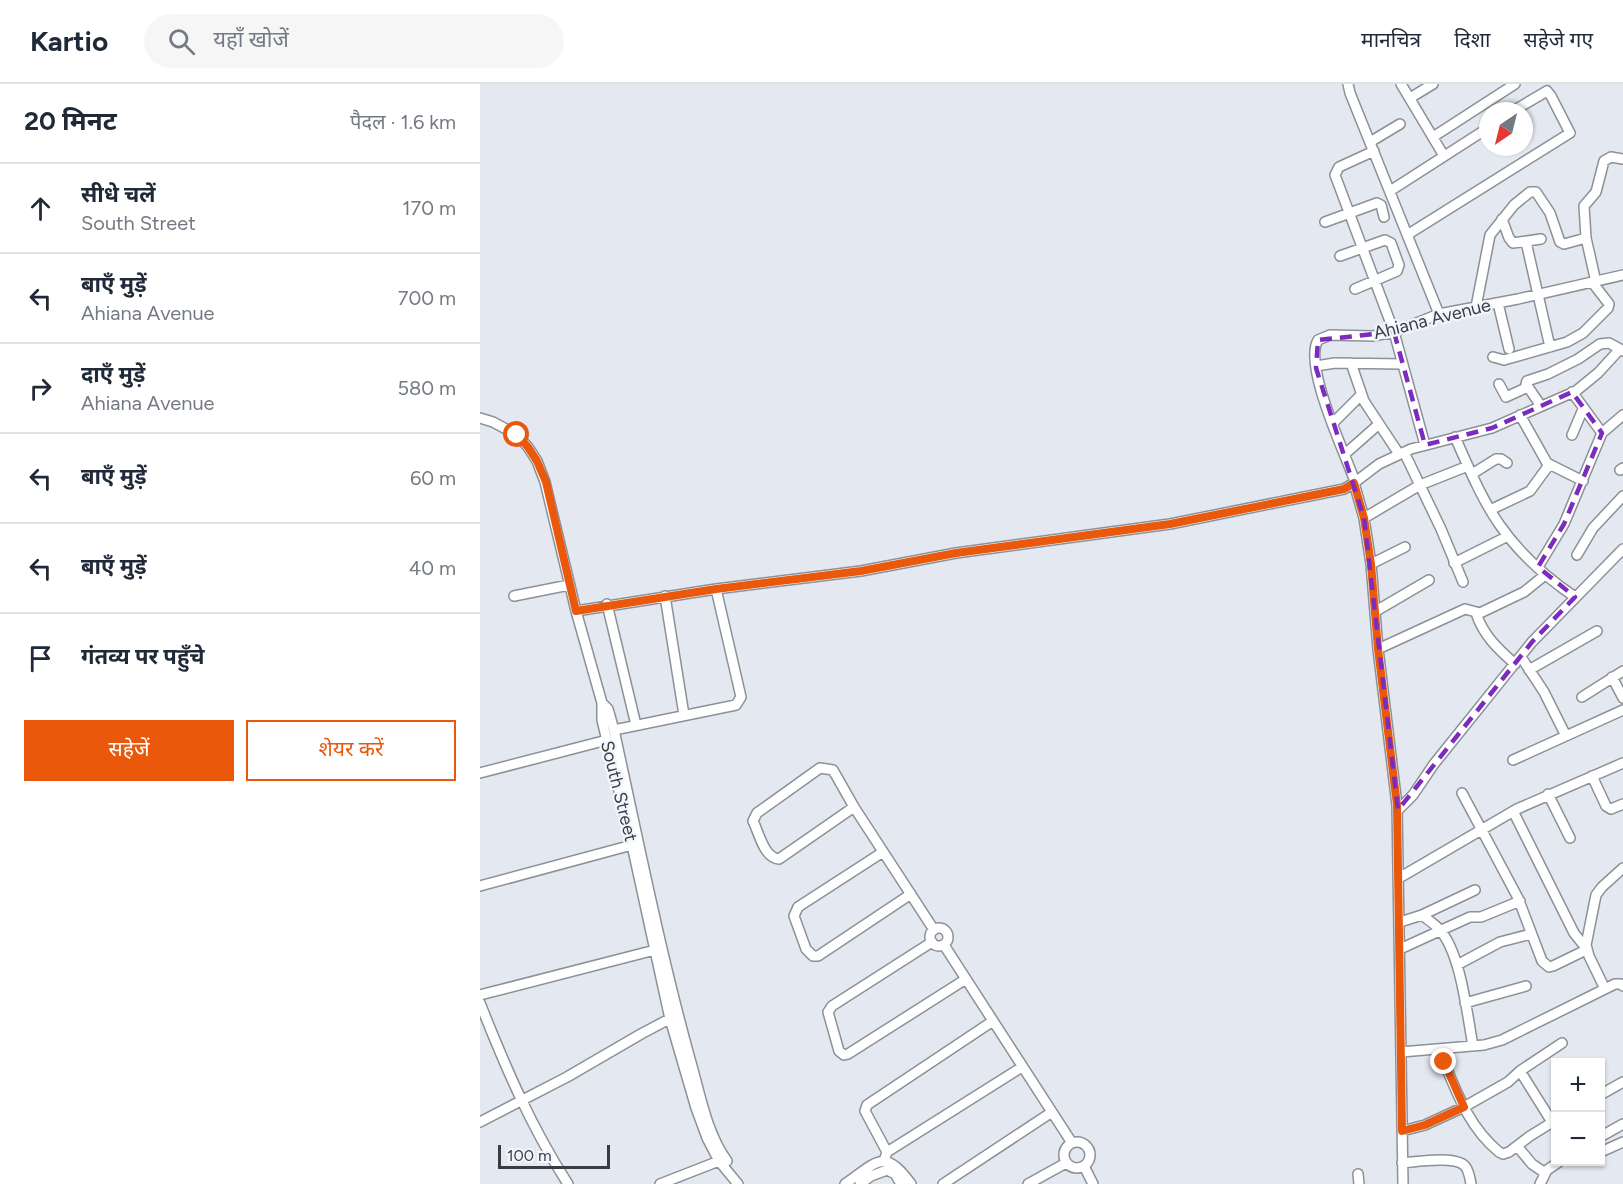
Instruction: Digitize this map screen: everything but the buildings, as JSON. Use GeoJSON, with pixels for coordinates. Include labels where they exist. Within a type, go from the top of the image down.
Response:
{"type":"FeatureCollection","features":[{"type":"Feature","properties":{"kind":"street"},"geometry":{"type":"LineString","coordinates":[[1348,84],[1439,314]]}},
{"type":"Feature","properties":{"kind":"street"},"geometry":{"type":"LineString","coordinates":[[1401,84],[1444,156]]}},
{"type":"Feature","properties":{"kind":"street"},"geometry":{"type":"LineString","coordinates":[[1410,98],[1433,84]]}},
{"type":"Feature","properties":{"kind":"street"},"geometry":{"type":"LineString","coordinates":[[1432,137],[1515,84]]}},
{"type":"Feature","properties":{"kind":"street"},"geometry":{"type":"LineString","coordinates":[[1407,235],[1569,135],[1547,91],[1528,102]]}},
{"type":"Feature","properties":{"kind":"street"},"geometry":{"type":"LineString","coordinates":[[1400,124],[1336,170],[1335,175],[1364,247],[1394,332],[1425,445]]}},
{"type":"Feature","properties":{"kind":"street"},"geometry":{"type":"LineString","coordinates":[[1390,190],[1479,134]]}},
{"type":"Feature","properties":{"kind":"street"},"geometry":{"type":"LineString","coordinates":[[1493,357],[1504,360],[1576,338],[1608,308],[1608,300],[1594,282],[1586,237],[1584,206],[1596,192],[1602,164],[1611,157],[1623,159]]}},
{"type":"Feature","properties":{"kind":"street"},"geometry":{"type":"LineString","coordinates":[[1476,307],[1490,235],[1514,205],[1530,192],[1535,191],[1550,213],[1560,242],[1564,244],[1586,237]]}},
{"type":"Feature","properties":{"kind":"street"},"geometry":{"type":"LineString","coordinates":[[1325,222],[1377,203],[1381,205],[1383,217]]}},
{"type":"Feature","properties":{"kind":"street"},"geometry":{"type":"LineString","coordinates":[[1502,219],[1511,242],[1540,239]]}},
{"type":"Feature","properties":{"kind":"street"},"geometry":{"type":"LineString","coordinates":[[1340,256],[1388,240],[1391,243],[1399,265],[1397,272],[1355,289]]}},
{"type":"Feature","properties":{"kind":"street"},"geometry":{"type":"LineString","coordinates":[[1526,242],[1536,294],[1550,347]]}},
{"type":"Feature","properties":{"kind":"street","name":"Ahiana Avenue"},"geometry":{"type":"LineString","coordinates":[[1402,1184],[1398,810],[1364,518],[1345,454],[1332,424],[1316,366],[1315,345],[1318,340],[1330,335],[1373,336],[1394,332],[1439,314],[1623,275]]}},
{"type":"Feature","properties":{"kind":"street"},"geometry":{"type":"LineString","coordinates":[[1498,303],[1509,349]]}},
{"type":"Feature","properties":{"kind":"street"},"geometry":{"type":"LineString","coordinates":[[576,611],[665,596],[861,571],[956,553],[1170,524],[1344,489],[1379,464],[1401,453],[1492,428],[1520,415],[1541,406],[1572,392],[1598,373],[1621,350],[1609,343],[1600,344],[1548,374],[1527,381],[1526,384],[1541,406]]}},
{"type":"Feature","properties":{"kind":"street"},"geometry":{"type":"LineString","coordinates":[[1316,366],[1351,363],[1402,364]]}},
{"type":"Feature","properties":{"kind":"street"},"geometry":{"type":"LineString","coordinates":[[1351,363],[1361,395],[1420,485],[1463,582]]}},
{"type":"Feature","properties":{"kind":"street"},"geometry":{"type":"LineString","coordinates":[[1499,384],[1504,395],[1508,397],[1528,387]]}},
{"type":"Feature","properties":{"kind":"street"},"geometry":{"type":"LineString","coordinates":[[1572,392],[1602,433]]}},
{"type":"Feature","properties":{"kind":"street"},"geometry":{"type":"LineString","coordinates":[[1332,424],[1361,395]]}},
{"type":"Feature","properties":{"kind":"street"},"geometry":{"type":"LineString","coordinates":[[1572,435],[1583,409]]}},
{"type":"Feature","properties":{"kind":"street"},"geometry":{"type":"LineString","coordinates":[[1520,415],[1542,458],[1549,465],[1583,481]]}},
{"type":"Feature","properties":{"kind":"street"},"geometry":{"type":"LineString","coordinates":[[1538,567],[1556,539],[1602,433],[1623,415]]}},
{"type":"Feature","properties":{"kind":"street","name":"South Street"},"geometry":{"type":"LineString","coordinates":[[480,418],[517,435],[537,461],[546,482],[569,585],[602,703],[602,720],[655,950],[696,1108],[707,1138],[719,1161],[738,1184]]}},
{"type":"Feature","properties":{"kind":"street"},"geometry":{"type":"LineString","coordinates":[[1345,454],[1379,423]]}},
{"type":"Feature","properties":{"kind":"street"},"geometry":{"type":"LineString","coordinates":[[1455,437],[1490,510],[1508,536],[1545,575],[1575,597]]}},
{"type":"Feature","properties":{"kind":"street"},"geometry":{"type":"LineString","coordinates":[[1364,518],[1420,485],[1470,470],[1496,459],[1507,463]]}},
{"type":"Feature","properties":{"kind":"street"},"geometry":{"type":"LineString","coordinates":[[1490,510],[1530,491],[1549,465]]}},
{"type":"Feature","properties":{"kind":"street"},"geometry":{"type":"LineString","coordinates":[[1577,555],[1593,528],[1623,496]]}},
{"type":"Feature","properties":{"kind":"street"},"geometry":{"type":"LineString","coordinates":[[1454,562],[1508,536]]}},
{"type":"Feature","properties":{"kind":"street"},"geometry":{"type":"LineString","coordinates":[[1371,564],[1405,547]]}},
{"type":"Feature","properties":{"kind":"street"},"geometry":{"type":"LineString","coordinates":[[1398,810],[1413,795],[1434,764],[1532,642],[1623,549]]}},
{"type":"Feature","properties":{"kind":"street"},"geometry":{"type":"LineString","coordinates":[[1476,613],[1515,597],[1545,575]]}},
{"type":"Feature","properties":{"kind":"street"},"geometry":{"type":"LineString","coordinates":[[1376,611],[1429,580]]}},
{"type":"Feature","properties":{"kind":"street"},"geometry":{"type":"LineString","coordinates":[[514,596],[569,585]]}},
{"type":"Feature","properties":{"kind":"street"},"geometry":{"type":"LineString","coordinates":[[614,730],[736,705],[741,697],[716,589]]}},
{"type":"Feature","properties":{"kind":"street"},"geometry":{"type":"LineString","coordinates":[[665,596],[684,715]]}},
{"type":"Feature","properties":{"kind":"street"},"geometry":{"type":"LineString","coordinates":[[608,604],[636,724]]}},
{"type":"Feature","properties":{"kind":"street"},"geometry":{"type":"LineString","coordinates":[[1378,649],[1465,609],[1471,609],[1476,613],[1490,640],[1529,670],[1544,693],[1566,736]]}},
{"type":"Feature","properties":{"kind":"street"},"geometry":{"type":"LineString","coordinates":[[1529,670],[1597,631]]}},
{"type":"Feature","properties":{"kind":"street"},"geometry":{"type":"LineString","coordinates":[[1582,697],[1623,671]]}},
{"type":"Feature","properties":{"kind":"street"},"geometry":{"type":"LineString","coordinates":[[1612,677],[1623,698]]}},
{"type":"Feature","properties":{"kind":"street"},"geometry":{"type":"LineString","coordinates":[[602,703],[608,709],[614,730],[674,1017],[712,1132],[725,1158],[744,1184]]}},
{"type":"Feature","properties":{"kind":"street"},"geometry":{"type":"LineString","coordinates":[[1513,760],[1623,710]]}},
{"type":"Feature","properties":{"kind":"street"},"geometry":{"type":"LineString","coordinates":[[480,773],[607,740]]}},
{"type":"Feature","properties":{"kind":"street"},"geometry":{"type":"LineString","coordinates":[[1399,878],[1513,811],[1623,763]]}},
{"type":"Feature","properties":{"kind":"street"},"geometry":{"type":"LineString","coordinates":[[854,807],[778,858],[773,858],[768,854],[753,821],[757,813],[822,768],[833,770],[854,807],[934,930]]}},
{"type":"Feature","properties":{"kind":"street"},"geometry":{"type":"LineString","coordinates":[[1592,776],[1606,806],[1611,809],[1623,804]]}},
{"type":"Feature","properties":{"kind":"street"},"geometry":{"type":"LineString","coordinates":[[1462,793],[1520,902],[1542,961],[1549,967],[1586,949]]}},
{"type":"Feature","properties":{"kind":"street"},"geometry":{"type":"LineString","coordinates":[[1548,794],[1570,838]]}},
{"type":"Feature","properties":{"kind":"street"},"geometry":{"type":"LineString","coordinates":[[1513,811],[1574,933],[1586,949],[1605,989]]}},
{"type":"Feature","properties":{"kind":"street"},"geometry":{"type":"LineString","coordinates":[[480,886],[632,844]]}},
{"type":"Feature","properties":{"kind":"street"},"geometry":{"type":"LineString","coordinates":[[883,852],[798,907],[794,916],[806,949],[813,956],[819,956],[911,894]]}},
{"type":"Feature","properties":{"kind":"street"},"geometry":{"type":"LineString","coordinates":[[1586,949],[1596,896],[1602,887],[1623,868]]}},
{"type":"Feature","properties":{"kind":"street"},"geometry":{"type":"LineString","coordinates":[[1400,922],[1422,915],[1475,890]]}},
{"type":"Feature","properties":{"kind":"street"},"geometry":{"type":"LineString","coordinates":[[1400,949],[1470,917],[1481,917],[1520,902]]}},
{"type":"Feature","properties":{"kind":"street"},"geometry":{"type":"LineString","coordinates":[[1422,915],[1442,931],[1457,965],[1473,1046]]}},
{"type":"Feature","properties":{"kind":"street"},"geometry":{"type":"LineString","coordinates":[[934,930],[931,935],[932,942],[937,946],[944,945]]}},
{"type":"Feature","properties":{"kind":"street"},"geometry":{"type":"LineString","coordinates":[[934,930],[946,931],[948,938],[944,945]]}},
{"type":"Feature","properties":{"kind":"street"},"geometry":{"type":"LineString","coordinates":[[1457,965],[1500,942],[1531,934]]}},
{"type":"Feature","properties":{"kind":"street"},"geometry":{"type":"LineString","coordinates":[[932,942],[832,1006],[828,1012],[839,1052],[848,1054],[966,980]]}},
{"type":"Feature","properties":{"kind":"street"},"geometry":{"type":"LineString","coordinates":[[944,945],[1072,1143]]}},
{"type":"Feature","properties":{"kind":"street"},"geometry":{"type":"LineString","coordinates":[[480,995],[655,950]]}},
{"type":"Feature","properties":{"kind":"street"},"geometry":{"type":"LineString","coordinates":[[1401,1052],[1484,1045],[1511,1037],[1618,983],[1623,986]]}},
{"type":"Feature","properties":{"kind":"street"},"geometry":{"type":"LineString","coordinates":[[1465,1003],[1526,986]]}},
{"type":"Feature","properties":{"kind":"street"},"geometry":{"type":"LineString","coordinates":[[480,1003],[521,1102],[549,1155],[568,1184]]}},
{"type":"Feature","properties":{"kind":"street"},"geometry":{"type":"LineString","coordinates":[[480,1122],[521,1102],[674,1017]]}},
{"type":"Feature","properties":{"kind":"street"},"geometry":{"type":"LineString","coordinates":[[911,1184],[886,1156],[866,1111],[867,1105],[993,1021]]}},
{"type":"Feature","properties":{"kind":"street"},"geometry":{"type":"LineString","coordinates":[[1402,1131],[1425,1125],[1464,1107],[1508,1082],[1520,1071],[1562,1043]]}},
{"type":"Feature","properties":{"kind":"street"},"geometry":{"type":"LineString","coordinates":[[1444,1062],[1477,1130],[1499,1152],[1506,1154],[1551,1123]]}},
{"type":"Feature","properties":{"kind":"street"},"geometry":{"type":"LineString","coordinates":[[845,1184],[1022,1067]]}},
{"type":"Feature","properties":{"kind":"street"},"geometry":{"type":"LineString","coordinates":[[1520,1071],[1551,1117]]}},
{"type":"Feature","properties":{"kind":"street"},"geometry":{"type":"LineString","coordinates":[[1605,1092],[1623,1083]]}},
{"type":"Feature","properties":{"kind":"street"},"geometry":{"type":"LineString","coordinates":[[943,1184],[1052,1112]]}},
{"type":"Feature","properties":{"kind":"street"},"geometry":{"type":"LineString","coordinates":[[1605,1134],[1623,1124]]}},
{"type":"Feature","properties":{"kind":"street"},"geometry":{"type":"LineString","coordinates":[[1605,1150],[1623,1142]]}},
{"type":"Feature","properties":{"kind":"street"},"geometry":{"type":"LineString","coordinates":[[1072,1143],[1082,1143],[1089,1149],[1090,1159],[1084,1166],[1074,1168],[1066,1162],[1064,1154],[1072,1143]]}},
{"type":"Feature","properties":{"kind":"street"},"geometry":{"type":"LineString","coordinates":[[1517,1146],[1532,1164],[1545,1173]]}},
{"type":"Feature","properties":{"kind":"street"},"geometry":{"type":"LineString","coordinates":[[660,1184],[719,1161]]}},
{"type":"Feature","properties":{"kind":"street"},"geometry":{"type":"LineString","coordinates":[[1402,1163],[1458,1161],[1465,1166],[1471,1184]]}},
{"type":"Feature","properties":{"kind":"street"},"geometry":{"type":"LineString","coordinates":[[1028,1184],[1066,1162]]}},
{"type":"Feature","properties":{"kind":"street"},"geometry":{"type":"LineString","coordinates":[[1084,1166],[1093,1184]]}},
{"type":"Feature","properties":{"kind":"street"},"geometry":{"type":"LineString","coordinates":[[1540,1184],[1545,1173],[1553,1166]]}},
{"type":"Feature","properties":{"kind":"street"},"geometry":{"type":"LineString","coordinates":[[860,1184],[871,1176],[887,1170],[896,1174],[902,1184]]}},
{"type":"Feature","properties":{"kind":"highlighted area"},"geometry":{"type":"Polygon","coordinates":[[[1394,332],[1425,445],[1492,428],[1572,392],[1602,433],[1564,524],[1538,567],[1575,597],[1532,642],[1398,810],[1364,518],[1316,368],[1318,340],[1394,332]]]}},
{"type":"Feature","properties":{"kind":"route"},"geometry":{"type":"LineString","coordinates":[[517,435],[537,461],[546,482],[576,611],[608,604],[861,571],[956,553],[1170,524],[1344,489],[1354,483],[1364,518],[1371,564],[1378,649],[1397,805],[1402,1131],[1418,1128],[1464,1107],[1444,1062]]}}]}
